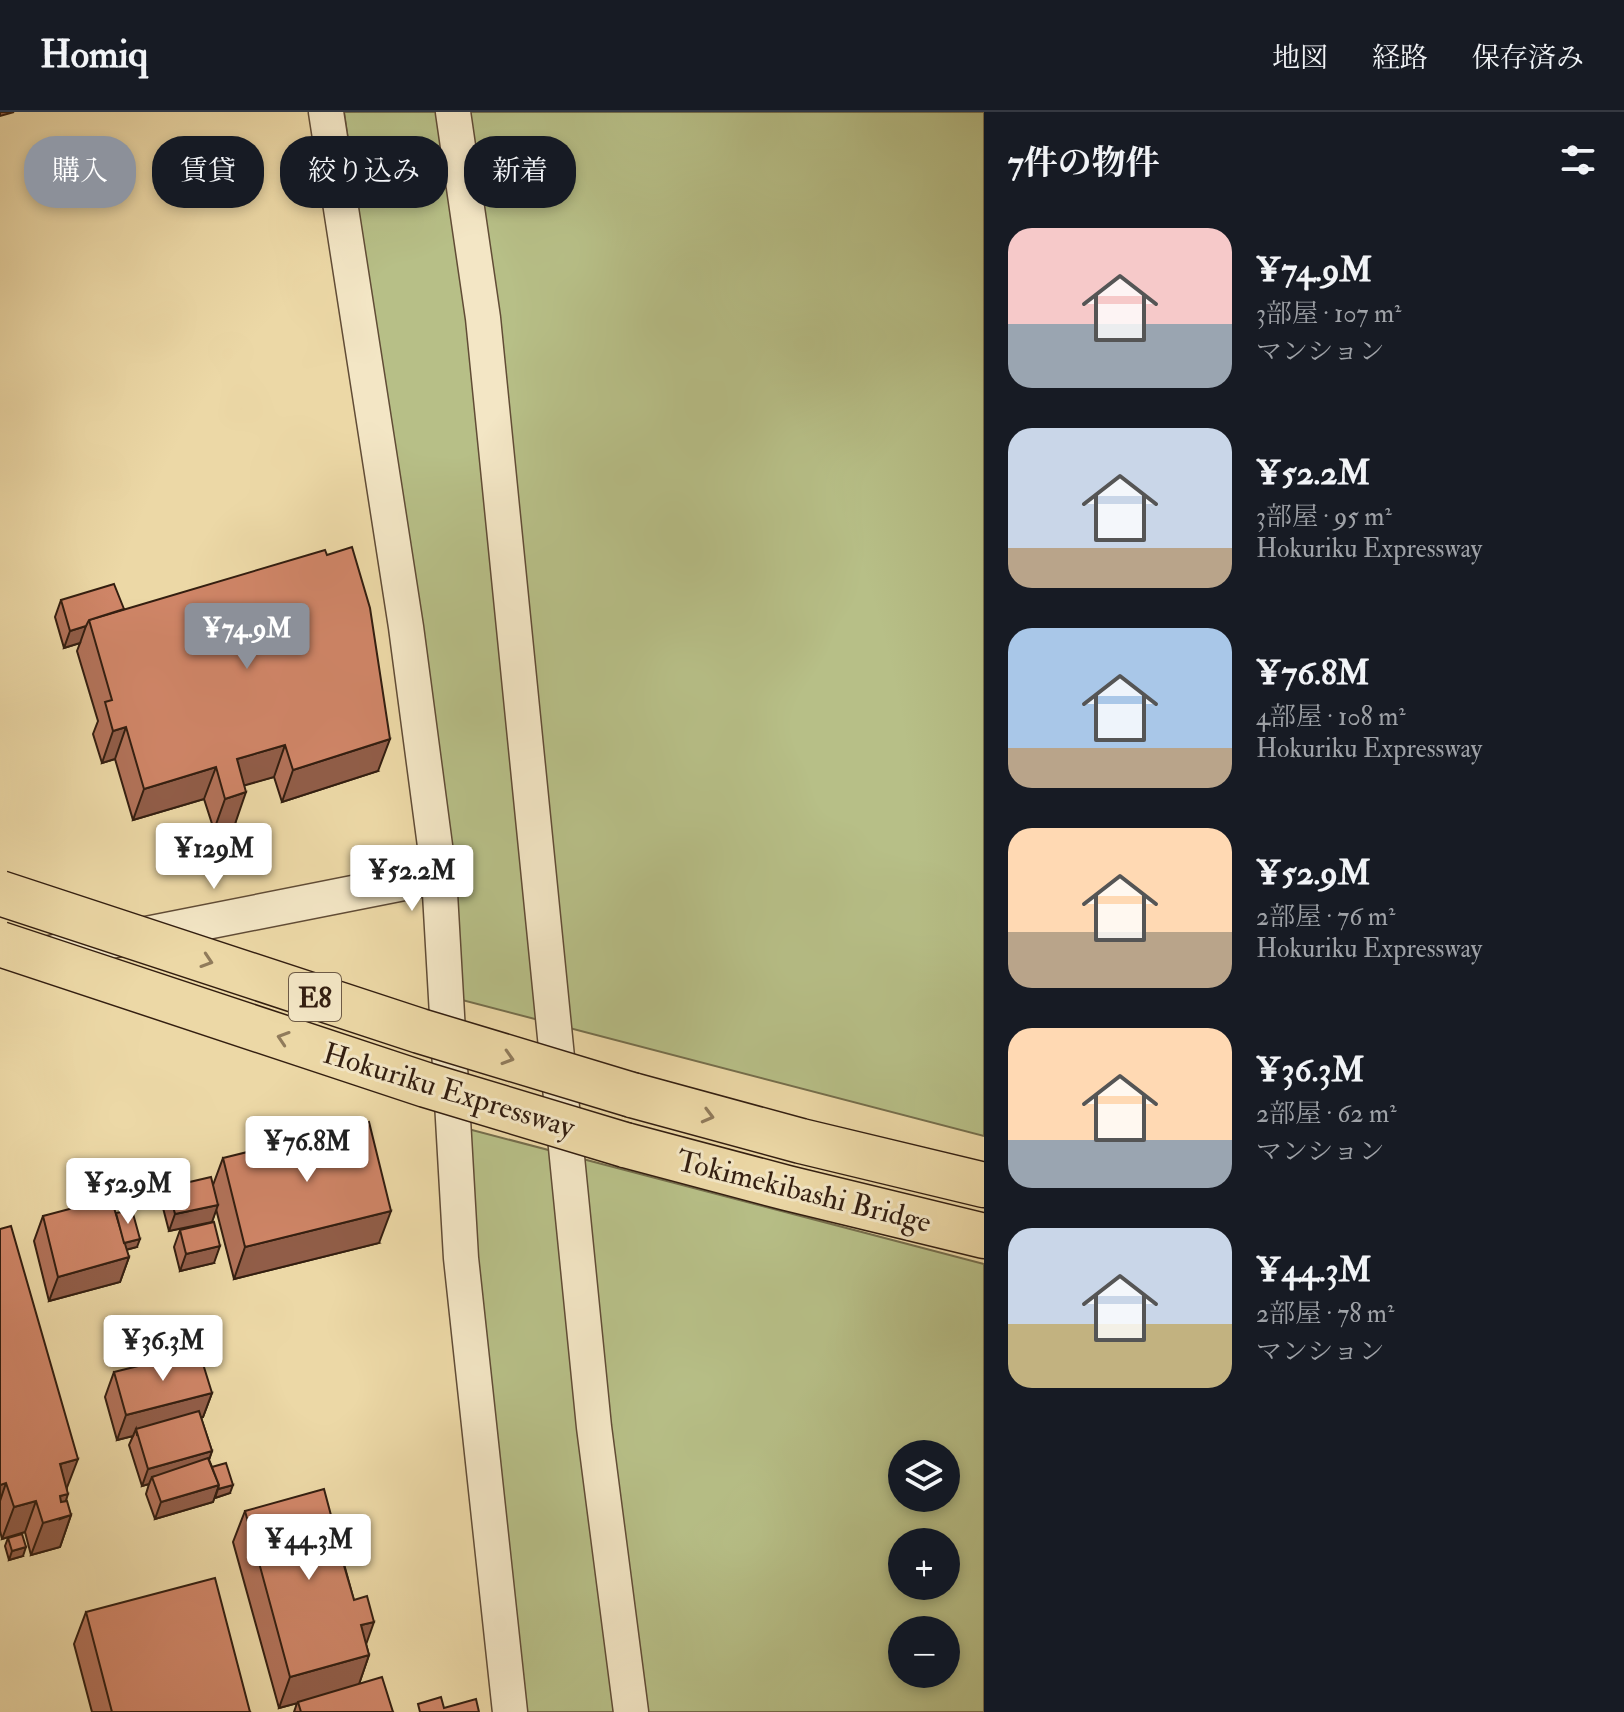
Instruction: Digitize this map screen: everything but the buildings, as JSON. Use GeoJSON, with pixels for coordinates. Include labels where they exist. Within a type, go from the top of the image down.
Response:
{"type":"FeatureCollection","features":[{"type":"Feature","properties":{"kind":"highway","name":"Hokuriku Expressway"},"geometry":{"type":"LineString","coordinates":[[0,893],[420,1031],[632,1095],[801,1141],[984,1185]]}},
{"type":"Feature","properties":{"kind":"highway","name":"Hokuriku Expressway"},"geometry":{"type":"LineString","coordinates":[[0,944],[426,1085],[625,1145],[984,1236]]}},
{"type":"Feature","properties":{"kind":"street"},"geometry":{"type":"LineString","coordinates":[[326,112],[406,627],[439,876],[461,1258],[510,1712]]}},
{"type":"Feature","properties":{"kind":"street"},"geometry":{"type":"LineString","coordinates":[[453,112],[483,318],[594,1427],[631,1712]]}},
{"type":"Feature","properties":{"kind":"street"},"geometry":{"type":"LineString","coordinates":[[0,963],[439,876]]}},
{"type":"Feature","properties":{"kind":"green space"},"geometry":{"type":"Polygon","coordinates":[[[344,112],[984,112],[984,1136],[462,1000],[358,208],[448,208],[448,136],[348,136],[344,112]]]}},
{"type":"Feature","properties":{"kind":"green space"},"geometry":{"type":"Polygon","coordinates":[[[453,1125],[984,1264],[984,1712],[520,1712],[453,1125]]]}}]}
